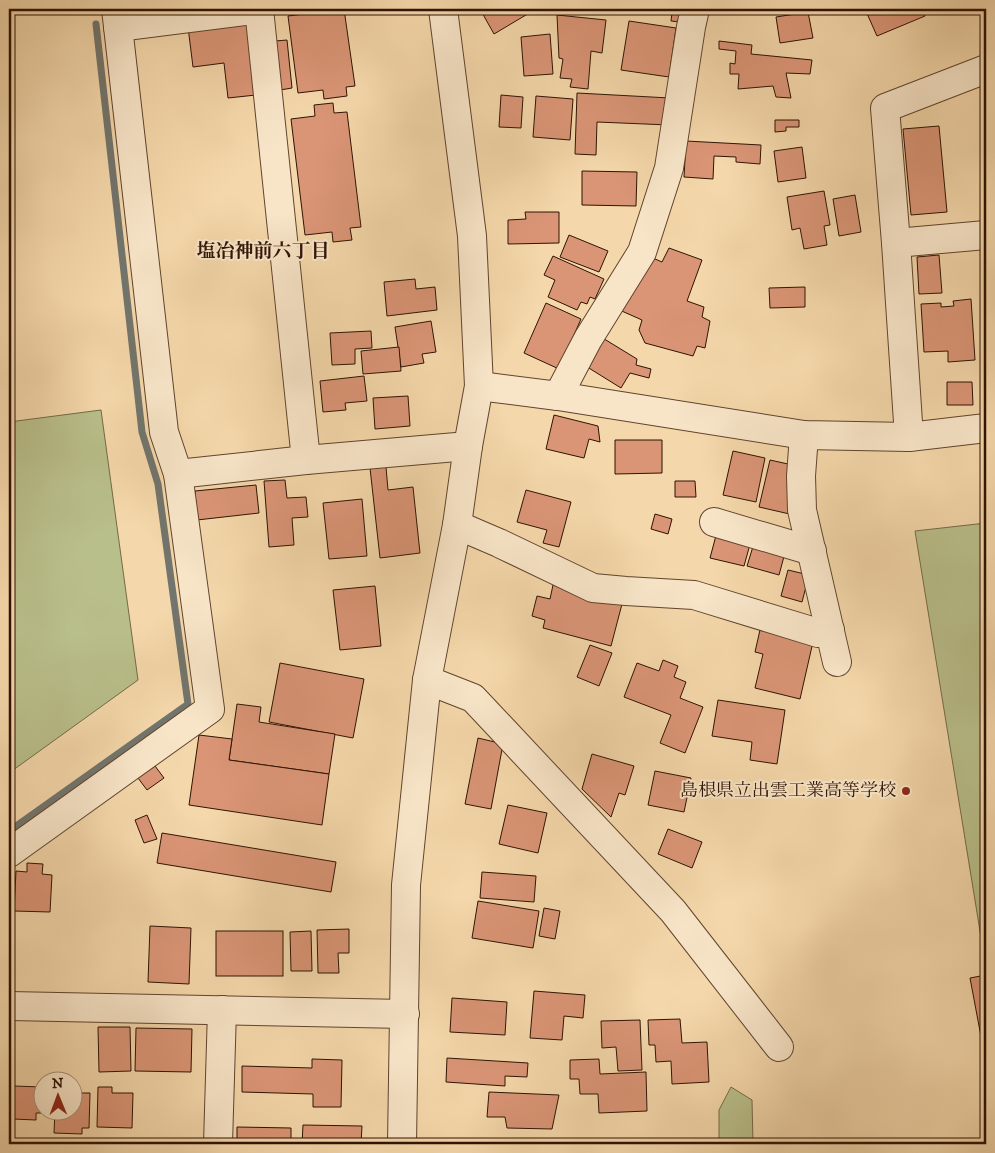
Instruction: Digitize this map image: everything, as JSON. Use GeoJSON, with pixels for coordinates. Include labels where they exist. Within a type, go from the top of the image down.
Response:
{"type":"FeatureCollection","features":[{"type":"Feature","properties":{"kind":"street"},"geometry":{"type":"LineString","coordinates":[[9,853],[210,709],[178,474],[164,432],[117,18],[260,9],[306,460]]}},
{"type":"Feature","properties":{"kind":"street"},"geometry":{"type":"LineString","coordinates":[[402,1144],[406,885],[427,680],[457,525],[479,386],[472,236],[443,9]]}},
{"type":"Feature","properties":{"kind":"street"},"geometry":{"type":"LineString","coordinates":[[558,396],[588,339],[642,252],[669,168],[695,9]]}},
{"type":"Feature","properties":{"kind":"street"},"geometry":{"type":"LineString","coordinates":[[909,437],[885,108],[986,69]]}},
{"type":"Feature","properties":{"kind":"street"},"geometry":{"type":"LineString","coordinates":[[896,243],[986,235]]}},
{"type":"Feature","properties":{"kind":"street"},"geometry":{"type":"LineString","coordinates":[[479,386],[558,396],[804,435],[909,437],[986,428]]}},
{"type":"Feature","properties":{"kind":"street"},"geometry":{"type":"LineString","coordinates":[[804,435],[801,476],[802,510],[837,662]]}},
{"type":"Feature","properties":{"kind":"street"},"geometry":{"type":"LineString","coordinates":[[178,474],[306,460],[468,446]]}},
{"type":"Feature","properties":{"kind":"street"},"geometry":{"type":"LineString","coordinates":[[714,522],[812,551]]}},
{"type":"Feature","properties":{"kind":"street"},"geometry":{"type":"LineString","coordinates":[[457,525],[499,542],[592,588],[694,595],[818,633],[830,630]]}},
{"type":"Feature","properties":{"kind":"street"},"geometry":{"type":"LineString","coordinates":[[427,680],[473,698],[673,911],[779,1047]]}},
{"type":"Feature","properties":{"kind":"street"},"geometry":{"type":"LineString","coordinates":[[9,1006],[405,1014]]}},
{"type":"Feature","properties":{"kind":"street"},"geometry":{"type":"LineString","coordinates":[[218,1144],[222,1010]]}},
{"type":"Feature","properties":{"kind":"green space"},"geometry":{"type":"Polygon","coordinates":[[[101,410],[138,680],[9,773],[9,422],[101,410]]]}},
{"type":"Feature","properties":{"kind":"green space"},"geometry":{"type":"Polygon","coordinates":[[[986,523],[986,968],[915,531],[986,523]]]}},
{"type":"Feature","properties":{"kind":"green space"},"geometry":{"type":"Polygon","coordinates":[[[731,1087],[752,1100],[753,1144],[719,1144],[719,1110],[731,1087]]]}},
{"type":"Feature","properties":{"kind":"building"},"geometry":{"type":"Polygon","coordinates":[[[344,9],[355,86],[346,87],[347,96],[324,99],[323,90],[298,93],[288,16],[344,9]]]}},
{"type":"Feature","properties":{"kind":"building"},"geometry":{"type":"Polygon","coordinates":[[[480,9],[536,9],[494,34],[480,9]]]}},
{"type":"Feature","properties":{"kind":"building"},"geometry":{"type":"Polygon","coordinates":[[[642,9],[682,9],[680,22],[671,21],[672,13],[642,9]]]}},
{"type":"Feature","properties":{"kind":"building"},"geometry":{"type":"Polygon","coordinates":[[[865,9],[922,9],[925,16],[877,36],[865,9]]]}},
{"type":"Feature","properties":{"kind":"building"},"geometry":{"type":"Polygon","coordinates":[[[808,12],[813,38],[780,43],[776,17],[808,12]]]}},
{"type":"Feature","properties":{"kind":"building"},"geometry":{"type":"Polygon","coordinates":[[[557,15],[606,20],[602,53],[591,51],[588,89],[570,87],[572,79],[560,78],[563,59],[559,58],[557,15]]]}},
{"type":"Feature","properties":{"kind":"building"},"geometry":{"type":"Polygon","coordinates":[[[247,20],[256,95],[228,98],[224,63],[193,67],[188,27],[247,20]]]}},
{"type":"Feature","properties":{"kind":"building"},"geometry":{"type":"Polygon","coordinates":[[[629,21],[676,28],[669,77],[621,70],[629,21]]]}},
{"type":"Feature","properties":{"kind":"building"},"geometry":{"type":"Polygon","coordinates":[[[550,34],[553,74],[524,76],[521,37],[550,34]]]}},
{"type":"Feature","properties":{"kind":"building"},"geometry":{"type":"Polygon","coordinates":[[[287,40],[292,88],[280,90],[275,41],[287,40]]]}},
{"type":"Feature","properties":{"kind":"building"},"geometry":{"type":"Polygon","coordinates":[[[719,41],[752,45],[751,54],[812,60],[810,74],[786,73],[791,98],[776,97],[773,86],[738,89],[739,74],[730,74],[730,63],[735,64],[736,51],[719,49],[719,41]]]}},
{"type":"Feature","properties":{"kind":"building"},"geometry":{"type":"Polygon","coordinates":[[[577,93],[670,98],[669,125],[597,122],[596,155],[575,154],[577,93]]]}},
{"type":"Feature","properties":{"kind":"building"},"geometry":{"type":"Polygon","coordinates":[[[501,95],[523,97],[521,128],[499,127],[501,95]]]}},
{"type":"Feature","properties":{"kind":"building"},"geometry":{"type":"Polygon","coordinates":[[[536,96],[573,99],[570,140],[533,137],[536,96]]]}},
{"type":"Feature","properties":{"kind":"building"},"geometry":{"type":"Polygon","coordinates":[[[333,103],[334,113],[347,112],[361,227],[350,228],[352,240],[333,242],[332,232],[305,235],[291,119],[315,116],[314,105],[333,103]]]}},
{"type":"Feature","properties":{"kind":"building"},"geometry":{"type":"Polygon","coordinates":[[[775,120],[799,120],[799,127],[786,127],[786,131],[775,132],[775,120]]]}},
{"type":"Feature","properties":{"kind":"building"},"geometry":{"type":"Polygon","coordinates":[[[939,126],[947,212],[911,215],[903,129],[939,126]]]}},
{"type":"Feature","properties":{"kind":"building"},"geometry":{"type":"Polygon","coordinates":[[[686,141],[761,145],[760,164],[736,162],[736,157],[714,156],[713,179],[684,177],[686,141]]]}},
{"type":"Feature","properties":{"kind":"building"},"geometry":{"type":"Polygon","coordinates":[[[802,147],[806,178],[778,182],[774,151],[802,147]]]}},
{"type":"Feature","properties":{"kind":"building"},"geometry":{"type":"Polygon","coordinates":[[[582,171],[637,172],[636,206],[582,205],[582,171]]]}},
{"type":"Feature","properties":{"kind":"building"},"geometry":{"type":"Polygon","coordinates":[[[824,191],[830,225],[824,226],[827,245],[804,249],[800,228],[792,230],[787,197],[824,191]]]}},
{"type":"Feature","properties":{"kind":"building"},"geometry":{"type":"Polygon","coordinates":[[[855,195],[861,232],[839,236],[833,199],[855,195]]]}},
{"type":"Feature","properties":{"kind":"building"},"geometry":{"type":"Polygon","coordinates":[[[525,212],[559,212],[559,243],[508,244],[508,220],[526,219],[525,212]]]}},
{"type":"Feature","properties":{"kind":"building"},"geometry":{"type":"Polygon","coordinates":[[[569,235],[608,251],[599,272],[560,257],[569,235]]]}},
{"type":"Feature","properties":{"kind":"building"},"geometry":{"type":"Polygon","coordinates":[[[669,248],[702,260],[687,301],[704,307],[702,317],[710,321],[705,348],[697,346],[693,356],[645,343],[639,330],[642,320],[615,308],[646,255],[662,262],[669,248]]]}},
{"type":"Feature","properties":{"kind":"building"},"geometry":{"type":"Polygon","coordinates":[[[939,255],[942,293],[919,294],[917,257],[939,255]]]}},
{"type":"Feature","properties":{"kind":"building"},"geometry":{"type":"Polygon","coordinates":[[[553,256],[604,279],[595,299],[590,297],[587,304],[581,302],[577,310],[548,297],[555,280],[544,275],[553,256]]]}},
{"type":"Feature","properties":{"kind":"building"},"geometry":{"type":"Polygon","coordinates":[[[415,279],[416,289],[435,287],[437,310],[387,316],[384,282],[415,279]]]}},
{"type":"Feature","properties":{"kind":"building"},"geometry":{"type":"Polygon","coordinates":[[[805,287],[805,307],[770,308],[769,288],[805,287]]]}},
{"type":"Feature","properties":{"kind":"building"},"geometry":{"type":"Polygon","coordinates":[[[971,299],[975,360],[948,362],[948,351],[924,352],[921,304],[941,303],[941,307],[954,306],[953,301],[971,299]]]}},
{"type":"Feature","properties":{"kind":"building"},"geometry":{"type":"Polygon","coordinates":[[[546,303],[581,319],[559,369],[524,353],[546,303]]]}},
{"type":"Feature","properties":{"kind":"building"},"geometry":{"type":"Polygon","coordinates":[[[431,321],[436,352],[422,354],[424,363],[401,367],[395,327],[431,321]]]}},
{"type":"Feature","properties":{"kind":"building"},"geometry":{"type":"Polygon","coordinates":[[[371,331],[372,348],[355,349],[355,364],[332,365],[330,333],[371,331]]]}},
{"type":"Feature","properties":{"kind":"building"},"geometry":{"type":"Polygon","coordinates":[[[601,337],[637,359],[636,365],[651,369],[649,378],[630,373],[621,388],[584,365],[601,337]]]}},
{"type":"Feature","properties":{"kind":"building"},"geometry":{"type":"Polygon","coordinates":[[[399,347],[401,371],[363,374],[361,351],[399,347]]]}},
{"type":"Feature","properties":{"kind":"building"},"geometry":{"type":"Polygon","coordinates":[[[364,376],[367,401],[345,403],[346,410],[323,412],[320,381],[364,376]]]}},
{"type":"Feature","properties":{"kind":"building"},"geometry":{"type":"Polygon","coordinates":[[[947,382],[972,382],[973,405],[947,405],[947,382]]]}},
{"type":"Feature","properties":{"kind":"building"},"geometry":{"type":"Polygon","coordinates":[[[408,396],[410,426],[375,429],[373,398],[408,396]]]}},
{"type":"Feature","properties":{"kind":"building"},"geometry":{"type":"Polygon","coordinates":[[[554,415],[598,426],[600,442],[589,439],[584,458],[546,449],[554,415]]]}},
{"type":"Feature","properties":{"kind":"building"},"geometry":{"type":"Polygon","coordinates":[[[615,440],[662,440],[662,473],[615,474],[615,440]]]}},
{"type":"Feature","properties":{"kind":"building"},"geometry":{"type":"Polygon","coordinates":[[[733,451],[765,458],[756,502],[723,495],[733,451]]]}},
{"type":"Feature","properties":{"kind":"building"},"geometry":{"type":"Polygon","coordinates":[[[770,460],[797,466],[794,515],[759,507],[770,460]]]}},
{"type":"Feature","properties":{"kind":"building"},"geometry":{"type":"Polygon","coordinates":[[[386,467],[388,490],[413,487],[420,553],[380,558],[370,468],[386,467]]]}},
{"type":"Feature","properties":{"kind":"building"},"geometry":{"type":"Polygon","coordinates":[[[285,480],[287,498],[306,497],[308,517],[292,518],[294,545],[269,547],[264,481],[285,480]]]}},
{"type":"Feature","properties":{"kind":"building"},"geometry":{"type":"Polygon","coordinates":[[[675,481],[695,481],[696,497],[675,497],[675,481]]]}},
{"type":"Feature","properties":{"kind":"building"},"geometry":{"type":"Polygon","coordinates":[[[256,485],[259,513],[197,520],[195,491],[256,485]]]}},
{"type":"Feature","properties":{"kind":"building"},"geometry":{"type":"Polygon","coordinates":[[[526,490],[571,502],[559,547],[543,543],[547,530],[517,522],[526,490]]]}},
{"type":"Feature","properties":{"kind":"building"},"geometry":{"type":"Polygon","coordinates":[[[362,499],[367,556],[329,559],[323,503],[362,499]]]}},
{"type":"Feature","properties":{"kind":"building"},"geometry":{"type":"Polygon","coordinates":[[[655,514],[672,519],[668,534],[651,529],[655,514]]]}},
{"type":"Feature","properties":{"kind":"building"},"geometry":{"type":"Polygon","coordinates":[[[718,528],[752,537],[744,566],[710,558],[718,528]]]}},
{"type":"Feature","properties":{"kind":"building"},"geometry":{"type":"Polygon","coordinates":[[[755,540],[786,549],[779,575],[747,566],[755,540]]]}},
{"type":"Feature","properties":{"kind":"building"},"geometry":{"type":"Polygon","coordinates":[[[788,570],[809,575],[802,602],[781,596],[788,570]]]}},
{"type":"Feature","properties":{"kind":"building"},"geometry":{"type":"Polygon","coordinates":[[[553,585],[622,604],[611,646],[543,628],[545,620],[532,616],[537,596],[550,599],[553,585]]]}},
{"type":"Feature","properties":{"kind":"building"},"geometry":{"type":"Polygon","coordinates":[[[375,586],[381,646],[340,650],[333,590],[375,586]]]}},
{"type":"Feature","properties":{"kind":"building"},"geometry":{"type":"Polygon","coordinates":[[[762,621],[815,633],[800,699],[755,688],[763,654],[755,652],[762,621]]]}},
{"type":"Feature","properties":{"kind":"building"},"geometry":{"type":"Polygon","coordinates":[[[590,645],[612,653],[599,686],[577,677],[590,645]]]}},
{"type":"Feature","properties":{"kind":"building"},"geometry":{"type":"Polygon","coordinates":[[[663,660],[678,666],[674,677],[686,682],[680,698],[703,707],[685,753],[660,743],[671,715],[624,697],[637,663],[659,671],[663,660]]]}},
{"type":"Feature","properties":{"kind":"building"},"geometry":{"type":"Polygon","coordinates":[[[280,663],[364,679],[353,738],[269,722],[280,663]]]}},
{"type":"Feature","properties":{"kind":"building"},"geometry":{"type":"Polygon","coordinates":[[[718,700],[785,710],[777,764],[750,760],[752,742],[712,736],[718,700]]]}},
{"type":"Feature","properties":{"kind":"building"},"geometry":{"type":"Polygon","coordinates":[[[237,704],[261,707],[259,722],[335,734],[329,774],[229,760],[237,704]]]}},
{"type":"Feature","properties":{"kind":"building"},"geometry":{"type":"Polygon","coordinates":[[[199,735],[232,739],[229,760],[329,774],[322,825],[189,805],[199,735]]]}},
{"type":"Feature","properties":{"kind":"building"},"geometry":{"type":"Polygon","coordinates":[[[478,738],[503,744],[491,809],[465,804],[478,738]]]}},
{"type":"Feature","properties":{"kind":"building"},"geometry":{"type":"Polygon","coordinates":[[[592,754],[634,766],[625,795],[619,793],[611,817],[582,789],[592,754]]]}},
{"type":"Feature","properties":{"kind":"building"},"geometry":{"type":"Polygon","coordinates":[[[155,766],[164,778],[147,790],[138,778],[155,766]]]}},
{"type":"Feature","properties":{"kind":"building"},"geometry":{"type":"Polygon","coordinates":[[[655,771],[691,778],[684,812],[648,805],[655,771]]]}},
{"type":"Feature","properties":{"kind":"building"},"geometry":{"type":"Polygon","coordinates":[[[508,805],[547,813],[538,853],[499,844],[508,805]]]}},
{"type":"Feature","properties":{"kind":"building"},"geometry":{"type":"Polygon","coordinates":[[[147,815],[157,839],[144,843],[135,820],[147,815]]]}},
{"type":"Feature","properties":{"kind":"building"},"geometry":{"type":"Polygon","coordinates":[[[668,829],[702,842],[692,868],[658,854],[668,829]]]}},
{"type":"Feature","properties":{"kind":"building"},"geometry":{"type":"Polygon","coordinates":[[[162,833],[336,862],[331,892],[157,863],[162,833]]]}},
{"type":"Feature","properties":{"kind":"building"},"geometry":{"type":"Polygon","coordinates":[[[27,863],[43,864],[42,874],[52,875],[50,912],[14,911],[16,871],[27,872],[27,863]]]}},
{"type":"Feature","properties":{"kind":"building"},"geometry":{"type":"Polygon","coordinates":[[[482,872],[536,876],[534,902],[480,898],[482,872]]]}},
{"type":"Feature","properties":{"kind":"building"},"geometry":{"type":"Polygon","coordinates":[[[9,881],[12,884],[11,918],[9,918],[9,881]]]}},
{"type":"Feature","properties":{"kind":"building"},"geometry":{"type":"Polygon","coordinates":[[[478,901],[539,911],[533,948],[472,938],[478,901]]]}},
{"type":"Feature","properties":{"kind":"building"},"geometry":{"type":"Polygon","coordinates":[[[544,908],[560,911],[555,939],[539,936],[544,908]]]}},
{"type":"Feature","properties":{"kind":"building"},"geometry":{"type":"Polygon","coordinates":[[[150,926],[191,928],[189,984],[148,982],[150,926]]]}},
{"type":"Feature","properties":{"kind":"building"},"geometry":{"type":"Polygon","coordinates":[[[349,929],[349,953],[338,953],[339,973],[318,973],[317,930],[349,929]]]}},
{"type":"Feature","properties":{"kind":"building"},"geometry":{"type":"Polygon","coordinates":[[[216,931],[283,931],[283,976],[216,976],[216,931]]]}},
{"type":"Feature","properties":{"kind":"building"},"geometry":{"type":"Polygon","coordinates":[[[311,931],[312,971],[291,971],[290,932],[311,931]]]}},
{"type":"Feature","properties":{"kind":"building"},"geometry":{"type":"Polygon","coordinates":[[[986,975],[986,1063],[970,978],[986,975]]]}},
{"type":"Feature","properties":{"kind":"building"},"geometry":{"type":"Polygon","coordinates":[[[534,991],[585,995],[583,1018],[564,1016],[562,1040],[530,1038],[534,991]]]}},
{"type":"Feature","properties":{"kind":"building"},"geometry":{"type":"Polygon","coordinates":[[[452,998],[507,1002],[505,1035],[450,1032],[452,998]]]}},
{"type":"Feature","properties":{"kind":"building"},"geometry":{"type":"Polygon","coordinates":[[[680,1019],[682,1043],[707,1042],[709,1082],[672,1084],[671,1061],[656,1062],[655,1045],[649,1045],[648,1020],[680,1019]]]}},
{"type":"Feature","properties":{"kind":"building"},"geometry":{"type":"Polygon","coordinates":[[[640,1020],[642,1070],[618,1071],[616,1047],[602,1048],[601,1021],[640,1020]]]}},
{"type":"Feature","properties":{"kind":"building"},"geometry":{"type":"Polygon","coordinates":[[[98,1027],[130,1027],[131,1071],[99,1072],[98,1027]]]}},
{"type":"Feature","properties":{"kind":"building"},"geometry":{"type":"Polygon","coordinates":[[[136,1028],[192,1029],[191,1072],[135,1071],[136,1028]]]}},
{"type":"Feature","properties":{"kind":"building"},"geometry":{"type":"Polygon","coordinates":[[[447,1058],[528,1063],[527,1077],[505,1076],[505,1086],[446,1082],[447,1058]]]}},
{"type":"Feature","properties":{"kind":"building"},"geometry":{"type":"Polygon","coordinates":[[[312,1059],[342,1060],[341,1107],[313,1107],[313,1094],[242,1092],[242,1066],[312,1068],[312,1059]]]}},
{"type":"Feature","properties":{"kind":"building"},"geometry":{"type":"Polygon","coordinates":[[[599,1059],[600,1074],[646,1072],[647,1111],[599,1113],[598,1094],[580,1094],[579,1079],[570,1079],[570,1060],[599,1059]]]}},
{"type":"Feature","properties":{"kind":"building"},"geometry":{"type":"Polygon","coordinates":[[[14,1086],[32,1087],[32,1120],[13,1119],[14,1086]]]}},
{"type":"Feature","properties":{"kind":"building"},"geometry":{"type":"Polygon","coordinates":[[[98,1087],[112,1087],[112,1093],[133,1093],[132,1128],[97,1127],[98,1087]]]}},
{"type":"Feature","properties":{"kind":"building"},"geometry":{"type":"Polygon","coordinates":[[[489,1092],[559,1095],[552,1129],[507,1128],[505,1117],[487,1117],[489,1092]]]}},
{"type":"Feature","properties":{"kind":"building"},"geometry":{"type":"Polygon","coordinates":[[[82,1093],[90,1093],[89,1128],[82,1128],[82,1134],[54,1133],[55,1120],[82,1120],[82,1093]]]}},
{"type":"Feature","properties":{"kind":"building"},"geometry":{"type":"Polygon","coordinates":[[[303,1125],[362,1126],[361,1144],[302,1144],[303,1125]]]}},
{"type":"Feature","properties":{"kind":"building"},"geometry":{"type":"Polygon","coordinates":[[[237,1127],[291,1128],[291,1144],[237,1144],[237,1127]]]}},
{"type":"Feature","properties":{"kind":"waterway"},"geometry":{"type":"LineString","coordinates":[[9,831],[188,704],[158,484],[142,432],[96,24]]}},
{"type":"Feature","properties":{"kind":"place","name":"島根県立出雲工業高等学校"},"geometry":{"type":"Point","coordinates":[906,791]}},
{"type":"Feature","properties":{"kind":"district","name":"塩冶神前六丁目"},"geometry":{"type":"Point","coordinates":[263,251]}}]}
